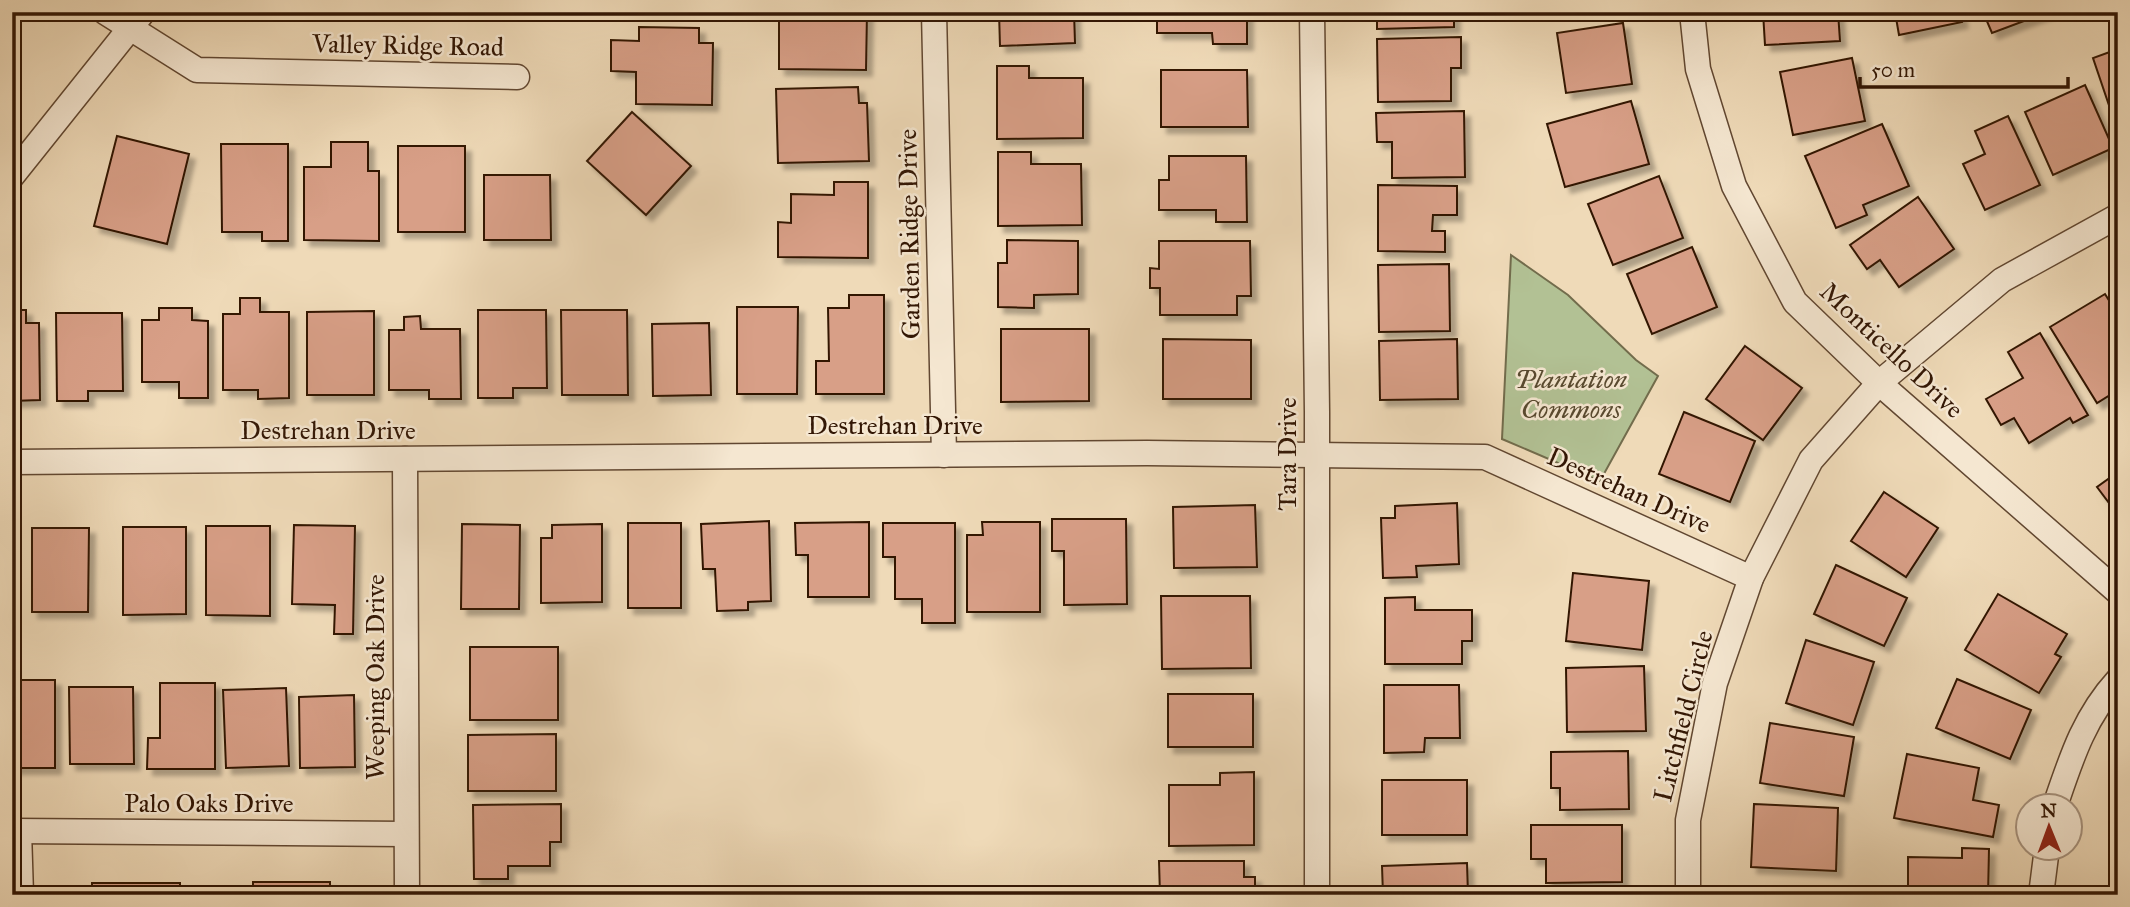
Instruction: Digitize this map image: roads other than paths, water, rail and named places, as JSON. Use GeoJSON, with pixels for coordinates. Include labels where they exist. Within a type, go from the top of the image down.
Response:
{"type":"FeatureCollection","features":[{"type":"Feature","properties":{"kind":"street","name":"Valley Ridge Road"},"geometry":{"type":"LineString","coordinates":[[105,12],[136,21],[197,70],[517,77]]}},
{"type":"Feature","properties":{"kind":"street","name":"Garden Ridge Drive"},"geometry":{"type":"LineString","coordinates":[[934,12],[944,455]]}},
{"type":"Feature","properties":{"kind":"street","name":"Tara Drive"},"geometry":{"type":"LineString","coordinates":[[1312,12],[1317,456],[1317,895]]}},
{"type":"Feature","properties":{"kind":"street","name":"Monticello Drive"},"geometry":{"type":"LineString","coordinates":[[1692,12],[1698,69],[1734,186],[1795,302],[1879,383],[2118,592]]}},
{"type":"Feature","properties":{"kind":"street"},"geometry":{"type":"LineString","coordinates":[[12,176],[136,21]]}},
{"type":"Feature","properties":{"kind":"street","name":"Litchfield Circle"},"geometry":{"type":"LineString","coordinates":[[1688,895],[1688,820],[1715,683],[1751,578],[1811,460],[1879,383],[2003,280],[2118,216]]}},
{"type":"Feature","properties":{"kind":"street","name":"Destrehan Drive"},"geometry":{"type":"LineString","coordinates":[[12,462],[944,455],[1485,457],[1751,578]]}},
{"type":"Feature","properties":{"kind":"street","name":"Weeping Oak Drive"},"geometry":{"type":"LineString","coordinates":[[405,459],[407,895]]}},
{"type":"Feature","properties":{"kind":"street"},"geometry":{"type":"LineString","coordinates":[[2060,792],[2079,736],[2101,698],[2118,680]]}},
{"type":"Feature","properties":{"kind":"street"},"geometry":{"type":"LineString","coordinates":[[15,831],[21,895]]}},
{"type":"Feature","properties":{"kind":"street","name":"Palo Oaks Drive"},"geometry":{"type":"LineString","coordinates":[[15,831],[405,834]]}},
{"type":"Feature","properties":{"kind":"street"},"geometry":{"type":"LineString","coordinates":[[2041,895],[2045,862]]}},
{"type":"Feature","properties":{"kind":"park label","name":"Plantation Commons"},"geometry":{"type":"Point","coordinates":[1571,394]}}]}
